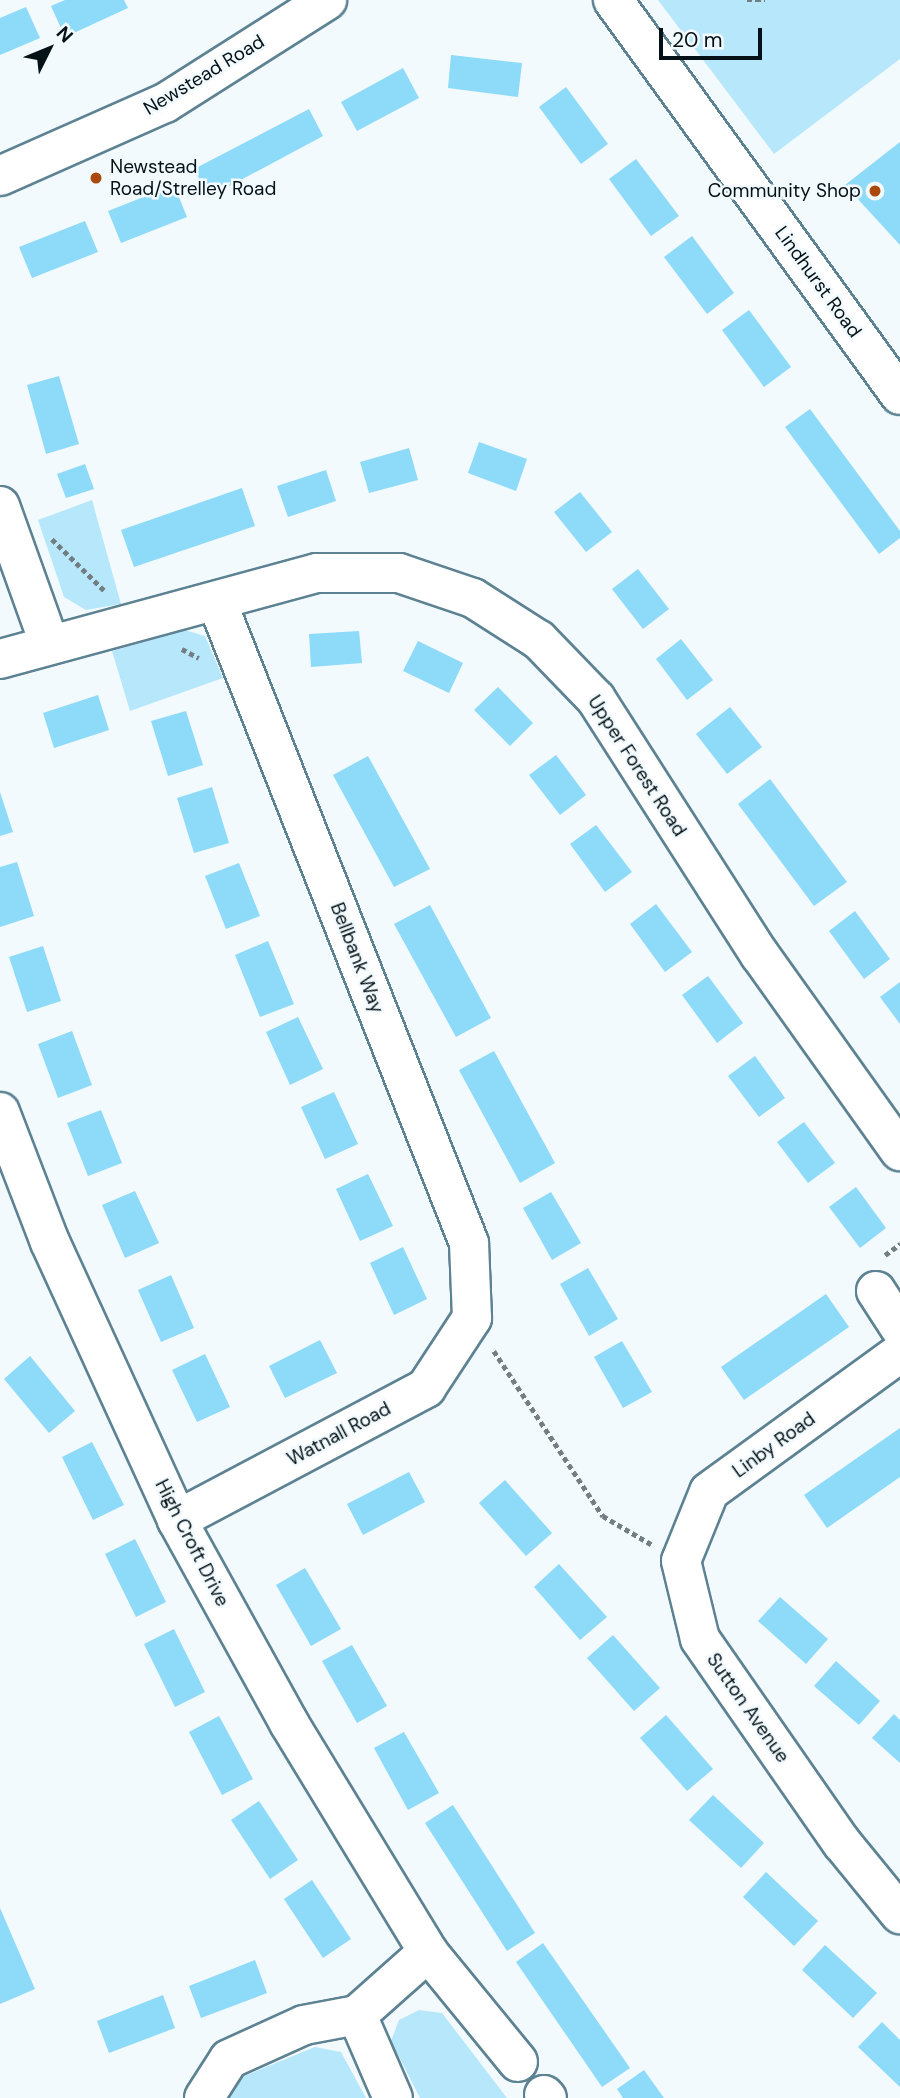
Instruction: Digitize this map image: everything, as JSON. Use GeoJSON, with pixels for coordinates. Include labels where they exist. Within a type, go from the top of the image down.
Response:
{"type":"FeatureCollection","features":[{"type":"Feature","properties":{"kind":"street","name":"Newstead Road"},"geometry":{"type":"LineString","coordinates":[[0,176],[165,103],[327,0]]}},
{"type":"Feature","properties":{"kind":"street","name":"Lindhurst Road"},"geometry":{"type":"LineString","coordinates":[[613,0],[900,395]]}},
{"type":"Feature","properties":{"kind":"street"},"geometry":{"type":"LineString","coordinates":[[0,506],[49,643]]}},
{"type":"Feature","properties":{"kind":"street","name":"Upper Forest Road"},"geometry":{"type":"LineString","coordinates":[[0,659],[49,643],[217,602],[317,573],[399,572],[473,598],[539,639],[596,699],[760,955],[900,1151]]}},
{"type":"Feature","properties":{"kind":"street","name":"Bellbank Way"},"geometry":{"type":"LineString","coordinates":[[217,602],[469,1243],[472,1318]]}},
{"type":"Feature","properties":{"kind":"street","name":"High Croft Drive"},"geometry":{"type":"LineString","coordinates":[[0,1112],[50,1242],[177,1520],[289,1723],[428,1952],[518,2062]]}},
{"type":"Feature","properties":{"kind":"street"},"geometry":{"type":"LineString","coordinates":[[876,1292],[900,1328]]}},
{"type":"Feature","properties":{"kind":"street","name":"Watnall Road"},"geometry":{"type":"LineString","coordinates":[[177,1520],[426,1388],[472,1318]]}},
{"type":"Feature","properties":{"kind":"street","name":"Linby Road"},"geometry":{"type":"LineString","coordinates":[[681,1561],[709,1492],[900,1353]]}},
{"type":"Feature","properties":{"kind":"street","name":"Sutton Avenue"},"geometry":{"type":"LineString","coordinates":[[681,1561],[700,1639],[842,1843],[900,1914]]}},
{"type":"Feature","properties":{"kind":"street","name":"Sutton Avenue"},"geometry":{"type":"LineString","coordinates":[[842,1843],[900,1882]]}},
{"type":"Feature","properties":{"kind":"street"},"geometry":{"type":"LineString","coordinates":[[204,2098],[229,2059],[304,2025],[357,2015],[428,1952]]}},
{"type":"Feature","properties":{"kind":"street"},"geometry":{"type":"LineString","coordinates":[[357,2015],[393,2098]]}},
{"type":"Feature","properties":{"kind":"path"},"geometry":{"type":"LineString","coordinates":[[747,0],[765,0]]}},
{"type":"Feature","properties":{"kind":"path"},"geometry":{"type":"LineString","coordinates":[[12,542],[41,529],[136,622],[220,669],[241,663]]}},
{"type":"Feature","properties":{"kind":"path"},"geometry":{"type":"LineString","coordinates":[[472,1318],[604,1516],[681,1561]]}},
{"type":"Feature","properties":{"kind":"shaded area"},"geometry":{"type":"Polygon","coordinates":[[[658,0],[900,0],[900,59],[774,154],[658,0]]]}},
{"type":"Feature","properties":{"kind":"shaded area"},"geometry":{"type":"Polygon","coordinates":[[[92,500],[121,604],[86,610],[64,597],[38,520],[92,500]]]}},
{"type":"Feature","properties":{"kind":"shaded area"},"geometry":{"type":"Polygon","coordinates":[[[185,630],[205,636],[223,678],[130,711],[112,651],[185,630]]]}},
{"type":"Feature","properties":{"kind":"shaded area"},"geometry":{"type":"Polygon","coordinates":[[[419,2010],[442,2013],[507,2098],[420,2098],[391,2041],[399,2020],[419,2010]]]}},
{"type":"Feature","properties":{"kind":"shaded area"},"geometry":{"type":"Polygon","coordinates":[[[315,2047],[341,2052],[366,2098],[228,2098],[242,2077],[315,2047]]]}},
{"type":"Feature","properties":{"kind":"building"},"geometry":{"type":"Polygon","coordinates":[[[65,0],[124,0],[128,8],[65,37],[51,6],[65,0]]]}},
{"type":"Feature","properties":{"kind":"building"},"geometry":{"type":"Polygon","coordinates":[[[26,7],[40,38],[0,55],[0,18],[26,7]]]}},
{"type":"Feature","properties":{"kind":"building"},"geometry":{"type":"Polygon","coordinates":[[[451,55],[522,63],[518,97],[448,88],[451,55]]]}},
{"type":"Feature","properties":{"kind":"building"},"geometry":{"type":"Polygon","coordinates":[[[403,68],[419,98],[357,131],[341,102],[403,68]]]}},
{"type":"Feature","properties":{"kind":"building"},"geometry":{"type":"Polygon","coordinates":[[[566,87],[608,144],[581,164],[539,107],[566,87]]]}},
{"type":"Feature","properties":{"kind":"building"},"geometry":{"type":"Polygon","coordinates":[[[309,109],[323,136],[209,197],[194,169],[309,109]]]}},
{"type":"Feature","properties":{"kind":"building","name":"Community Shop"},"geometry":{"type":"Polygon","coordinates":[[[900,142],[900,245],[845,185],[900,142]]]}},
{"type":"Feature","properties":{"kind":"building"},"geometry":{"type":"Polygon","coordinates":[[[636,159],[679,216],[651,236],[609,179],[636,159]]]}},
{"type":"Feature","properties":{"kind":"building"},"geometry":{"type":"Polygon","coordinates":[[[174,185],[187,217],[121,243],[108,211],[174,185]]]}},
{"type":"Feature","properties":{"kind":"building"},"geometry":{"type":"Polygon","coordinates":[[[85,221],[98,252],[32,278],[19,247],[85,221]]]}},
{"type":"Feature","properties":{"kind":"building"},"geometry":{"type":"Polygon","coordinates":[[[692,236],[734,293],[707,314],[664,257],[692,236]]]}},
{"type":"Feature","properties":{"kind":"building"},"geometry":{"type":"Polygon","coordinates":[[[749,310],[791,367],[764,387],[722,330],[749,310]]]}},
{"type":"Feature","properties":{"kind":"building"},"geometry":{"type":"Polygon","coordinates":[[[59,376],[79,444],[46,454],[27,385],[59,376]]]}},
{"type":"Feature","properties":{"kind":"building"},"geometry":{"type":"Polygon","coordinates":[[[810,409],[900,531],[900,538],[879,554],[785,427],[810,409]]]}},
{"type":"Feature","properties":{"kind":"building"},"geometry":{"type":"Polygon","coordinates":[[[479,442],[527,459],[516,491],[468,473],[479,442]]]}},
{"type":"Feature","properties":{"kind":"building"},"geometry":{"type":"Polygon","coordinates":[[[409,448],[418,480],[369,493],[360,462],[409,448]]]}},
{"type":"Feature","properties":{"kind":"building"},"geometry":{"type":"Polygon","coordinates":[[[85,464],[94,489],[66,498],[57,474],[85,464]]]}},
{"type":"Feature","properties":{"kind":"building"},"geometry":{"type":"Polygon","coordinates":[[[326,470],[336,501],[288,517],[277,486],[326,470]]]}},
{"type":"Feature","properties":{"kind":"building"},"geometry":{"type":"Polygon","coordinates":[[[242,488],[255,526],[134,567],[121,530],[242,488]]]}},
{"type":"Feature","properties":{"kind":"building"},"geometry":{"type":"Polygon","coordinates":[[[580,492],[612,532],[586,552],[554,512],[580,492]]]}},
{"type":"Feature","properties":{"kind":"building"},"geometry":{"type":"Polygon","coordinates":[[[638,569],[669,609],[643,629],[612,589],[638,569]]]}},
{"type":"Feature","properties":{"kind":"building"},"geometry":{"type":"Polygon","coordinates":[[[359,631],[362,663],[311,667],[309,634],[359,631]]]}},
{"type":"Feature","properties":{"kind":"building"},"geometry":{"type":"Polygon","coordinates":[[[681,639],[713,680],[687,700],[656,659],[681,639]]]}},
{"type":"Feature","properties":{"kind":"building"},"geometry":{"type":"Polygon","coordinates":[[[418,641],[463,663],[449,693],[403,671],[418,641]]]}},
{"type":"Feature","properties":{"kind":"building"},"geometry":{"type":"Polygon","coordinates":[[[498,687],[533,723],[510,746],[474,710],[498,687]]]}},
{"type":"Feature","properties":{"kind":"building"},"geometry":{"type":"Polygon","coordinates":[[[98,695],[109,730],[54,748],[43,713],[98,695]]]}},
{"type":"Feature","properties":{"kind":"building"},"geometry":{"type":"Polygon","coordinates":[[[730,707],[762,747],[727,774],[696,734],[730,707]]]}},
{"type":"Feature","properties":{"kind":"building"},"geometry":{"type":"Polygon","coordinates":[[[186,711],[203,765],[168,776],[151,721],[186,711]]]}},
{"type":"Feature","properties":{"kind":"building"},"geometry":{"type":"Polygon","coordinates":[[[556,755],[586,795],[560,815],[529,775],[556,755]]]}},
{"type":"Feature","properties":{"kind":"building"},"geometry":{"type":"Polygon","coordinates":[[[368,756],[430,869],[394,887],[333,775],[368,756]]]}},
{"type":"Feature","properties":{"kind":"building"},"geometry":{"type":"Polygon","coordinates":[[[770,779],[847,882],[814,906],[738,804],[770,779]]]}},
{"type":"Feature","properties":{"kind":"building"},"geometry":{"type":"Polygon","coordinates":[[[212,787],[229,843],[194,853],[177,798],[212,787]]]}},
{"type":"Feature","properties":{"kind":"building"},"geometry":{"type":"Polygon","coordinates":[[[0,792],[13,832],[0,836],[0,792]]]}},
{"type":"Feature","properties":{"kind":"building"},"geometry":{"type":"Polygon","coordinates":[[[596,825],[632,872],[605,892],[570,844],[596,825]]]}},
{"type":"Feature","properties":{"kind":"building"},"geometry":{"type":"Polygon","coordinates":[[[17,862],[34,916],[0,927],[0,867],[17,862]]]}},
{"type":"Feature","properties":{"kind":"building"},"geometry":{"type":"Polygon","coordinates":[[[239,863],[260,916],[226,929],[205,876],[239,863]]]}},
{"type":"Feature","properties":{"kind":"building"},"geometry":{"type":"Polygon","coordinates":[[[656,904],[692,952],[665,972],[630,924],[656,904]]]}},
{"type":"Feature","properties":{"kind":"building"},"geometry":{"type":"Polygon","coordinates":[[[430,905],[491,1018],[456,1037],[394,924],[430,905]]]}},
{"type":"Feature","properties":{"kind":"building"},"geometry":{"type":"Polygon","coordinates":[[[855,911],[890,959],[864,979],[829,931],[855,911]]]}},
{"type":"Feature","properties":{"kind":"building"},"geometry":{"type":"Polygon","coordinates":[[[268,941],[294,1004],[260,1017],[235,955],[268,941]]]}},
{"type":"Feature","properties":{"kind":"building"},"geometry":{"type":"Polygon","coordinates":[[[43,946],[61,1001],[27,1012],[9,957],[43,946]]]}},
{"type":"Feature","properties":{"kind":"building"},"geometry":{"type":"Polygon","coordinates":[[[708,976],[743,1023],[717,1043],[682,995],[708,976]]]}},
{"type":"Feature","properties":{"kind":"building"},"geometry":{"type":"Polygon","coordinates":[[[900,982],[900,1024],[880,997],[900,982]]]}},
{"type":"Feature","properties":{"kind":"building"},"geometry":{"type":"Polygon","coordinates":[[[298,1017],[323,1069],[290,1085],[266,1032],[298,1017]]]}},
{"type":"Feature","properties":{"kind":"building"},"geometry":{"type":"Polygon","coordinates":[[[72,1031],[92,1085],[58,1098],[38,1044],[72,1031]]]}},
{"type":"Feature","properties":{"kind":"building"},"geometry":{"type":"Polygon","coordinates":[[[494,1051],[555,1163],[520,1183],[459,1070],[494,1051]]]}},
{"type":"Feature","properties":{"kind":"building"},"geometry":{"type":"Polygon","coordinates":[[[755,1056],[785,1098],[759,1117],[728,1076],[755,1056]]]}},
{"type":"Feature","properties":{"kind":"building"},"geometry":{"type":"Polygon","coordinates":[[[334,1092],[358,1144],[325,1159],[301,1107],[334,1092]]]}},
{"type":"Feature","properties":{"kind":"building"},"geometry":{"type":"Polygon","coordinates":[[[101,1110],[122,1163],[88,1176],[67,1123],[101,1110]]]}},
{"type":"Feature","properties":{"kind":"building"},"geometry":{"type":"Polygon","coordinates":[[[804,1122],[835,1163],[808,1183],[777,1142],[804,1122]]]}},
{"type":"Feature","properties":{"kind":"building"},"geometry":{"type":"Polygon","coordinates":[[[368,1174],[393,1226],[360,1241],[336,1189],[368,1174]]]}},
{"type":"Feature","properties":{"kind":"building"},"geometry":{"type":"Polygon","coordinates":[[[856,1187],[886,1228],[860,1248],[829,1207],[856,1187]]]}},
{"type":"Feature","properties":{"kind":"building"},"geometry":{"type":"Polygon","coordinates":[[[135,1191],[159,1243],[125,1258],[102,1205],[135,1191]]]}},
{"type":"Feature","properties":{"kind":"building"},"geometry":{"type":"Polygon","coordinates":[[[551,1192],[581,1243],[552,1260],[523,1208],[551,1192]]]}},
{"type":"Feature","properties":{"kind":"building"},"geometry":{"type":"Polygon","coordinates":[[[403,1247],[427,1299],[394,1315],[370,1263],[403,1247]]]}},
{"type":"Feature","properties":{"kind":"building"},"geometry":{"type":"Polygon","coordinates":[[[588,1268],[618,1319],[589,1336],[560,1284],[588,1268]]]}},
{"type":"Feature","properties":{"kind":"building"},"geometry":{"type":"Polygon","coordinates":[[[171,1275],[194,1328],[161,1342],[138,1290],[171,1275]]]}},
{"type":"Feature","properties":{"kind":"building"},"geometry":{"type":"Polygon","coordinates":[[[826,1294],[849,1327],[744,1400],[721,1367],[826,1294]]]}},
{"type":"Feature","properties":{"kind":"building"},"geometry":{"type":"Polygon","coordinates":[[[320,1340],[337,1373],[285,1398],[269,1366],[320,1340]]]}},
{"type":"Feature","properties":{"kind":"building"},"geometry":{"type":"Polygon","coordinates":[[[622,1341],[652,1392],[623,1408],[594,1357],[622,1341]]]}},
{"type":"Feature","properties":{"kind":"building"},"geometry":{"type":"Polygon","coordinates":[[[205,1354],[230,1407],[197,1422],[172,1370],[205,1354]]]}},
{"type":"Feature","properties":{"kind":"building"},"geometry":{"type":"Polygon","coordinates":[[[30,1356],[75,1411],[49,1433],[4,1379],[30,1356]]]}},
{"type":"Feature","properties":{"kind":"building"},"geometry":{"type":"Polygon","coordinates":[[[900,1428],[900,1477],[827,1528],[804,1495],[900,1428]]]}},
{"type":"Feature","properties":{"kind":"building"},"geometry":{"type":"Polygon","coordinates":[[[92,1442],[124,1505],[93,1520],[62,1457],[92,1442]]]}},
{"type":"Feature","properties":{"kind":"building"},"geometry":{"type":"Polygon","coordinates":[[[409,1472],[425,1502],[363,1535],[347,1504],[409,1472]]]}},
{"type":"Feature","properties":{"kind":"building"},"geometry":{"type":"Polygon","coordinates":[[[505,1480],[552,1533],[526,1556],[479,1503],[505,1480]]]}},
{"type":"Feature","properties":{"kind":"building"},"geometry":{"type":"Polygon","coordinates":[[[135,1539],[166,1602],[136,1617],[105,1554],[135,1539]]]}},
{"type":"Feature","properties":{"kind":"building"},"geometry":{"type":"Polygon","coordinates":[[[559,1564],[607,1617],[580,1640],[534,1587],[559,1564]]]}},
{"type":"Feature","properties":{"kind":"building"},"geometry":{"type":"Polygon","coordinates":[[[305,1568],[341,1629],[311,1646],[276,1585],[305,1568]]]}},
{"type":"Feature","properties":{"kind":"building"},"geometry":{"type":"Polygon","coordinates":[[[780,1597],[828,1639],[806,1664],[758,1621],[780,1597]]]}},
{"type":"Feature","properties":{"kind":"building"},"geometry":{"type":"Polygon","coordinates":[[[174,1629],[205,1692],[175,1707],[144,1644],[174,1629]]]}},
{"type":"Feature","properties":{"kind":"building"},"geometry":{"type":"Polygon","coordinates":[[[613,1635],[660,1688],[634,1711],[587,1658],[613,1635]]]}},
{"type":"Feature","properties":{"kind":"building"},"geometry":{"type":"Polygon","coordinates":[[[352,1645],[387,1706],[357,1723],[322,1661],[352,1645]]]}},
{"type":"Feature","properties":{"kind":"building"},"geometry":{"type":"Polygon","coordinates":[[[836,1661],[880,1701],[859,1725],[814,1686],[836,1661]]]}},
{"type":"Feature","properties":{"kind":"building"},"geometry":{"type":"Polygon","coordinates":[[[894,1714],[900,1720],[900,1763],[872,1738],[894,1714]]]}},
{"type":"Feature","properties":{"kind":"building"},"geometry":{"type":"Polygon","coordinates":[[[666,1715],[713,1769],[687,1791],[640,1738],[666,1715]]]}},
{"type":"Feature","properties":{"kind":"building"},"geometry":{"type":"Polygon","coordinates":[[[219,1716],[253,1779],[222,1795],[189,1732],[219,1716]]]}},
{"type":"Feature","properties":{"kind":"building"},"geometry":{"type":"Polygon","coordinates":[[[404,1732],[439,1793],[408,1810],[374,1748],[404,1732]]]}},
{"type":"Feature","properties":{"kind":"building"},"geometry":{"type":"Polygon","coordinates":[[[713,1795],[764,1843],[741,1868],[689,1820],[713,1795]]]}},
{"type":"Feature","properties":{"kind":"building"},"geometry":{"type":"Polygon","coordinates":[[[259,1801],[298,1860],[270,1879],[231,1820],[259,1801]]]}},
{"type":"Feature","properties":{"kind":"building"},"geometry":{"type":"Polygon","coordinates":[[[453,1805],[535,1933],[507,1951],[425,1823],[453,1805]]]}},
{"type":"Feature","properties":{"kind":"building"},"geometry":{"type":"Polygon","coordinates":[[[766,1872],[818,1921],[794,1946],[743,1897],[766,1872]]]}},
{"type":"Feature","properties":{"kind":"building"},"geometry":{"type":"Polygon","coordinates":[[[312,1880],[351,1939],[323,1958],[284,1899],[312,1880]]]}},
{"type":"Feature","properties":{"kind":"building"},"geometry":{"type":"Polygon","coordinates":[[[0,1908],[35,1989],[0,2004],[0,1908]]]}},
{"type":"Feature","properties":{"kind":"building"},"geometry":{"type":"Polygon","coordinates":[[[543,1943],[630,2068],[602,2087],[516,1962],[543,1943]]]}},
{"type":"Feature","properties":{"kind":"building"},"geometry":{"type":"Polygon","coordinates":[[[825,1945],[877,1993],[853,2018],[802,1970],[825,1945]]]}},
{"type":"Feature","properties":{"kind":"building"},"geometry":{"type":"Polygon","coordinates":[[[255,1960],[267,1993],[201,2018],[189,1986],[255,1960]]]}},
{"type":"Feature","properties":{"kind":"building"},"geometry":{"type":"Polygon","coordinates":[[[163,1995],[175,2028],[109,2053],[97,2021],[163,1995]]]}},
{"type":"Feature","properties":{"kind":"building"},"geometry":{"type":"Polygon","coordinates":[[[882,2022],[900,2040],[900,2087],[858,2047],[882,2022]]]}},
{"type":"Feature","properties":{"kind":"building"},"geometry":{"type":"Polygon","coordinates":[[[644,2070],[664,2098],[623,2098],[617,2089],[644,2070]]]}},
{"type":"Feature","properties":{"kind":"place","name":"Newstead Road/Strelley Road"},"geometry":{"type":"Point","coordinates":[96,178]}},
{"type":"Feature","properties":{"kind":"place","name":"Community Shop"},"geometry":{"type":"Point","coordinates":[875,191]}}]}
